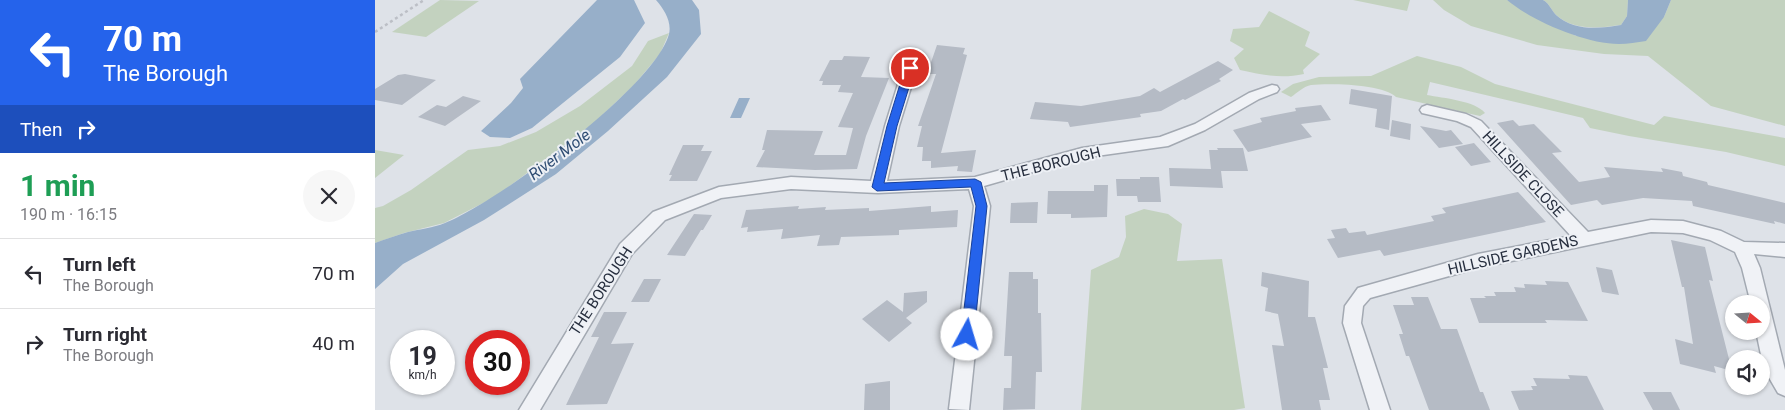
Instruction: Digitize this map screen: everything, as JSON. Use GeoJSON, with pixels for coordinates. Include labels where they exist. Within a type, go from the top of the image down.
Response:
{"type":"FeatureCollection","features":[{"type":"Feature","properties":{"kind":"street"},"geometry":{"type":"LineString","coordinates":[[877,187],[892,126],[910,68]]}},
{"type":"Feature","properties":{"kind":"street","name":"THE BOROUGH"},"geometry":{"type":"LineString","coordinates":[[529,410],[626,249],[659,216],[719,193],[782,184],[877,187],[975,182],[1082,153],[1163,142],[1200,127],[1254,96],[1272,89]]}},
{"type":"Feature","properties":{"kind":"street","name":"HILLSIDE CLOSE"},"geometry":{"type":"LineString","coordinates":[[1427,110],[1461,118],[1476,124],[1584,239]]}},
{"type":"Feature","properties":{"kind":"street"},"geometry":{"type":"LineString","coordinates":[[959,409],[982,206],[975,182]]}},
{"type":"Feature","properties":{"kind":"street","name":"HILLSIDE GARDENS"},"geometry":{"type":"LineString","coordinates":[[1379,410],[1353,323],[1352,310],[1357,300],[1365,293],[1478,261],[1651,226],[1683,227],[1715,235],[1743,248],[1785,250]]}},
{"type":"Feature","properties":{"kind":"street"},"geometry":{"type":"LineString","coordinates":[[1743,248],[1751,268],[1758,295]]}},
{"type":"Feature","properties":{"kind":"street"},"geometry":{"type":"LineString","coordinates":[[1768,340],[1774,369],[1785,386]]}},
{"type":"Feature","properties":{"kind":"path"},"geometry":{"type":"LineString","coordinates":[[375,32],[424,0]]}},
{"type":"Feature","properties":{"kind":"green space"},"geometry":{"type":"Polygon","coordinates":[[[440,0],[479,1],[426,37],[392,32],[440,0]]]}},
{"type":"Feature","properties":{"kind":"green space"},"geometry":{"type":"Polygon","coordinates":[[[1353,0],[1410,0],[1407,11],[1353,0]]]}},
{"type":"Feature","properties":{"kind":"green space"},"geometry":{"type":"Polygon","coordinates":[[[1433,0],[1507,0],[1576,36],[1664,17],[1671,0],[1785,0],[1785,126],[1711,106],[1648,56],[1604,54],[1537,45],[1471,26],[1444,10],[1433,0]]]}},
{"type":"Feature","properties":{"kind":"green space"},"geometry":{"type":"Polygon","coordinates":[[[1543,0],[1628,0],[1627,16],[1621,25],[1604,27],[1579,26],[1571,24],[1556,15],[1543,0]]]}},
{"type":"Feature","properties":{"kind":"green space"},"geometry":{"type":"Polygon","coordinates":[[[1269,11],[1310,32],[1305,46],[1320,54],[1303,70],[1304,74],[1264,75],[1240,70],[1234,58],[1244,49],[1230,41],[1233,29],[1259,27],[1269,11]]]}},
{"type":"Feature","properties":{"kind":"green space"},"geometry":{"type":"Polygon","coordinates":[[[669,33],[660,54],[634,85],[594,123],[495,197],[444,223],[404,233],[375,243],[375,208],[383,206],[411,190],[468,150],[500,146],[536,132],[580,106],[632,66],[648,41],[669,33]]]}},
{"type":"Feature","properties":{"kind":"green space"},"geometry":{"type":"Polygon","coordinates":[[[1417,56],[1461,67],[1495,84],[1654,125],[1664,116],[1785,138],[1785,166],[1726,152],[1590,128],[1583,118],[1430,82],[1427,95],[1467,103],[1481,109],[1485,113],[1480,116],[1396,97],[1380,89],[1356,85],[1311,85],[1303,88],[1291,97],[1281,92],[1293,84],[1319,77],[1371,76],[1417,56]]]}},
{"type":"Feature","properties":{"kind":"green space"},"geometry":{"type":"Polygon","coordinates":[[[375,150],[404,155],[375,178],[375,150]]]}},
{"type":"Feature","properties":{"kind":"green space"},"geometry":{"type":"Polygon","coordinates":[[[1144,209],[1168,214],[1182,224],[1177,261],[1222,259],[1245,408],[1234,410],[1081,410],[1091,270],[1119,257],[1126,237],[1125,216],[1144,209]]]}},
{"type":"Feature","properties":{"kind":"water"},"geometry":{"type":"Polygon","coordinates":[[[597,0],[634,0],[645,23],[620,57],[532,128],[510,138],[490,137],[481,131],[511,103],[523,88],[520,79],[597,0]]]}},
{"type":"Feature","properties":{"kind":"water","name":"River Mole"},"geometry":{"type":"Polygon","coordinates":[[[656,0],[692,0],[699,10],[701,34],[667,77],[608,131],[556,174],[484,220],[403,264],[375,289],[375,243],[404,233],[445,223],[500,192],[571,141],[635,83],[657,57],[669,34],[670,29],[667,16],[656,0]]]}},
{"type":"Feature","properties":{"kind":"water"},"geometry":{"type":"Polygon","coordinates":[[[1507,0],[1543,0],[1556,15],[1570,24],[1595,28],[1621,25],[1627,16],[1628,0],[1671,0],[1664,17],[1646,41],[1619,44],[1591,40],[1560,30],[1530,16],[1507,0]]]}},
{"type":"Feature","properties":{"kind":"water"},"geometry":{"type":"Polygon","coordinates":[[[739,98],[750,98],[741,118],[730,118],[739,98]]]}},
{"type":"Feature","properties":{"kind":"building"},"geometry":{"type":"Polygon","coordinates":[[[937,45],[965,48],[963,54],[967,55],[941,153],[976,150],[972,172],[957,171],[958,166],[931,168],[931,161],[922,161],[923,147],[917,147],[922,126],[918,126],[936,74],[927,74],[937,45]]]}},
{"type":"Feature","properties":{"kind":"building"},"geometry":{"type":"Polygon","coordinates":[[[844,56],[870,57],[861,77],[889,78],[866,136],[857,169],[815,170],[756,167],[765,150],[762,150],[767,130],[823,131],[814,155],[846,155],[853,128],[838,127],[853,93],[838,92],[841,85],[822,85],[823,81],[819,81],[830,60],[842,60],[844,56]]]}},
{"type":"Feature","properties":{"kind":"building"},"geometry":{"type":"Polygon","coordinates":[[[1218,61],[1233,70],[1219,79],[1221,81],[1161,111],[1140,114],[1141,117],[1070,127],[1068,122],[1030,119],[1035,102],[1081,106],[1140,96],[1154,88],[1160,92],[1218,61]]]}},
{"type":"Feature","properties":{"kind":"building"},"geometry":{"type":"Polygon","coordinates":[[[405,74],[436,80],[402,105],[375,100],[375,89],[398,75],[405,74]]]}},
{"type":"Feature","properties":{"kind":"building"},"geometry":{"type":"Polygon","coordinates":[[[1351,89],[1392,96],[1389,130],[1375,127],[1377,109],[1349,104],[1351,89]]]}},
{"type":"Feature","properties":{"kind":"building"},"geometry":{"type":"Polygon","coordinates":[[[463,96],[481,101],[445,126],[418,117],[437,105],[446,107],[463,96]]]}},
{"type":"Feature","properties":{"kind":"building"},"geometry":{"type":"Polygon","coordinates":[[[1321,105],[1331,120],[1301,124],[1312,137],[1248,152],[1233,130],[1262,122],[1260,118],[1296,111],[1295,108],[1321,105]]]}},
{"type":"Feature","properties":{"kind":"building"},"geometry":{"type":"Polygon","coordinates":[[[1392,120],[1411,124],[1410,140],[1390,136],[1392,120]]]}},
{"type":"Feature","properties":{"kind":"building"},"geometry":{"type":"Polygon","coordinates":[[[1513,120],[1519,126],[1534,124],[1562,152],[1552,153],[1579,182],[1610,177],[1604,167],[1663,172],[1661,168],[1682,172],[1683,176],[1707,182],[1708,185],[1785,203],[1785,224],[1774,221],[1775,224],[1693,206],[1692,201],[1643,198],[1602,205],[1597,200],[1571,205],[1497,123],[1513,120]]]}},
{"type":"Feature","properties":{"kind":"building"},"geometry":{"type":"Polygon","coordinates":[[[1420,126],[1446,131],[1451,130],[1463,144],[1439,148],[1420,126]]]}},
{"type":"Feature","properties":{"kind":"building"},"geometry":{"type":"Polygon","coordinates":[[[1474,143],[1491,162],[1471,166],[1455,147],[1474,143]]]}},
{"type":"Feature","properties":{"kind":"building"},"geometry":{"type":"Polygon","coordinates":[[[683,145],[704,145],[701,151],[712,151],[697,181],[669,181],[672,175],[669,175],[683,145]]]}},
{"type":"Feature","properties":{"kind":"building"},"geometry":{"type":"Polygon","coordinates":[[[1217,148],[1243,148],[1248,171],[1221,171],[1223,188],[1170,186],[1169,168],[1211,169],[1209,150],[1218,150],[1217,148]]]}},
{"type":"Feature","properties":{"kind":"building"},"geometry":{"type":"Polygon","coordinates":[[[1140,177],[1159,177],[1161,202],[1138,202],[1137,196],[1117,196],[1116,179],[1140,179],[1140,177]]]}},
{"type":"Feature","properties":{"kind":"building"},"geometry":{"type":"Polygon","coordinates":[[[1094,185],[1108,185],[1107,217],[1071,218],[1071,214],[1047,214],[1048,191],[1094,191],[1094,185]]]}},
{"type":"Feature","properties":{"kind":"building"},"geometry":{"type":"Polygon","coordinates":[[[1518,192],[1546,222],[1384,256],[1380,250],[1338,258],[1327,239],[1335,238],[1331,230],[1346,228],[1349,233],[1365,231],[1367,235],[1434,221],[1431,216],[1446,213],[1442,208],[1518,192]]]}},
{"type":"Feature","properties":{"kind":"building"},"geometry":{"type":"Polygon","coordinates":[[[1038,202],[1037,223],[1010,223],[1011,203],[1038,202]]]}},
{"type":"Feature","properties":{"kind":"building"},"geometry":{"type":"Polygon","coordinates":[[[799,206],[798,209],[826,207],[825,210],[869,208],[869,211],[931,206],[931,212],[958,210],[957,227],[899,230],[899,235],[841,237],[839,245],[817,246],[820,235],[781,239],[783,229],[747,232],[748,227],[741,228],[746,210],[799,206]]]}},
{"type":"Feature","properties":{"kind":"building"},"geometry":{"type":"Polygon","coordinates":[[[694,214],[712,215],[685,256],[667,255],[694,214]]]}},
{"type":"Feature","properties":{"kind":"building"},"geometry":{"type":"Polygon","coordinates":[[[1671,240],[1705,247],[1713,281],[1709,280],[1727,350],[1725,350],[1725,369],[1714,366],[1716,373],[1680,364],[1675,339],[1693,344],[1684,287],[1682,287],[1671,240]]]}},
{"type":"Feature","properties":{"kind":"building"},"geometry":{"type":"Polygon","coordinates":[[[1596,267],[1612,270],[1619,295],[1602,292],[1596,267]]]}},
{"type":"Feature","properties":{"kind":"building"},"geometry":{"type":"Polygon","coordinates":[[[1009,272],[1033,272],[1033,279],[1038,279],[1038,313],[1041,313],[1042,372],[1036,372],[1035,409],[1003,410],[1004,388],[1011,388],[1012,356],[1004,356],[1009,272]]]}},
{"type":"Feature","properties":{"kind":"building"},"geometry":{"type":"Polygon","coordinates":[[[1262,272],[1309,281],[1308,317],[1315,317],[1328,368],[1323,368],[1330,400],[1319,400],[1321,410],[1282,410],[1272,345],[1284,346],[1278,314],[1265,311],[1268,288],[1261,286],[1262,272]]]}},
{"type":"Feature","properties":{"kind":"building"},"geometry":{"type":"Polygon","coordinates":[[[644,279],[661,279],[649,302],[631,302],[644,279]]]}},
{"type":"Feature","properties":{"kind":"building"},"geometry":{"type":"Polygon","coordinates":[[[1545,281],[1568,282],[1588,321],[1545,320],[1547,323],[1479,323],[1470,298],[1496,296],[1494,292],[1516,292],[1514,287],[1525,288],[1524,284],[1547,285],[1545,281]]]}},
{"type":"Feature","properties":{"kind":"building"},"geometry":{"type":"Polygon","coordinates":[[[927,291],[927,302],[906,318],[912,323],[889,342],[862,319],[887,300],[903,312],[904,293],[927,291]]]}},
{"type":"Feature","properties":{"kind":"building"},"geometry":{"type":"Polygon","coordinates":[[[1411,297],[1428,297],[1441,329],[1457,329],[1480,392],[1483,392],[1490,410],[1429,410],[1409,356],[1406,356],[1399,334],[1403,334],[1393,305],[1414,305],[1411,297]]]}},
{"type":"Feature","properties":{"kind":"building"},"geometry":{"type":"Polygon","coordinates":[[[604,312],[627,312],[611,344],[634,343],[607,404],[566,405],[599,337],[591,337],[604,312]]]}},
{"type":"Feature","properties":{"kind":"building"},"geometry":{"type":"Polygon","coordinates":[[[1568,375],[1587,376],[1604,410],[1519,410],[1511,391],[1533,390],[1531,386],[1537,386],[1533,378],[1570,379],[1568,375]]]}},
{"type":"Feature","properties":{"kind":"building"},"geometry":{"type":"Polygon","coordinates":[[[890,381],[890,410],[864,410],[865,384],[890,381]]]}},
{"type":"Feature","properties":{"kind":"building"},"geometry":{"type":"Polygon","coordinates":[[[1643,392],[1671,392],[1680,410],[1653,410],[1643,392]]]}},
{"type":"Feature","properties":{"kind":"route"},"geometry":{"type":"LineString","coordinates":[[910,68],[892,126],[877,187],[975,182],[982,206],[967,335]]}}]}
